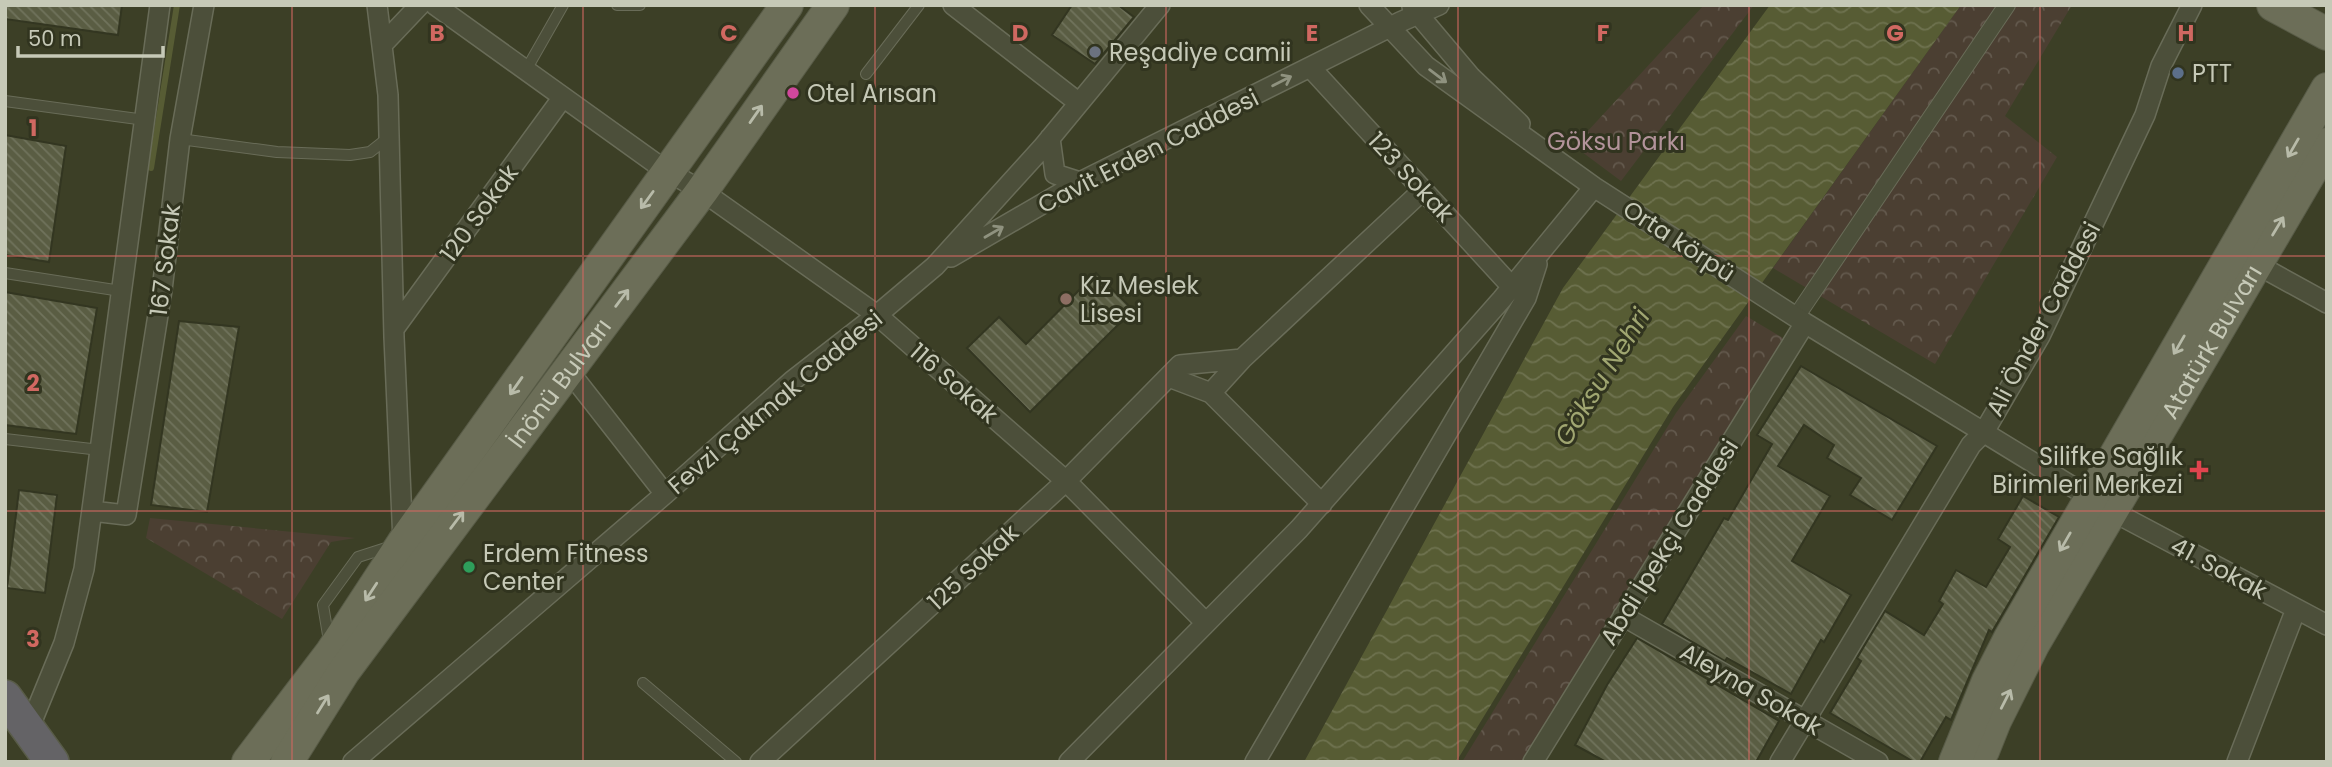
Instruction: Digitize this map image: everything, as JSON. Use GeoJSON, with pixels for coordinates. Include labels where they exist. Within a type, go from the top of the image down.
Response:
{"type":"FeatureCollection","features":[{"type":"Feature","properties":{"kind":"highway"},"geometry":{"type":"LineString","coordinates":[[5,697],[52,762]]}},
{"type":"Feature","properties":{"kind":"main road","name":"İnönü Bulvarı"},"geometry":{"type":"LineString","coordinates":[[248,762],[331,653],[403,543],[787,5]]}},
{"type":"Feature","properties":{"kind":"main road","name":"İnönü Bulvarı"},"geometry":{"type":"LineString","coordinates":[[287,762],[344,671],[702,191],[833,5]]}},
{"type":"Feature","properties":{"kind":"main road"},"geometry":{"type":"LineString","coordinates":[[2273,5],[2327,34]]}},
{"type":"Feature","properties":{"kind":"main road"},"geometry":{"type":"LineString","coordinates":[[1955,762],[2010,638],[2102,504],[2327,89]]}},
{"type":"Feature","properties":{"kind":"main road","name":"Atatürk Bulvarı"},"geometry":{"type":"LineString","coordinates":[[1979,762],[1995,721],[2102,504],[2256,264],[2327,144]]}},
{"type":"Feature","properties":{"kind":"street"},"geometry":{"type":"LineString","coordinates":[[28,731],[64,643],[84,569],[160,5]]}},
{"type":"Feature","properties":{"kind":"street","name":"167 Sokak"},"geometry":{"type":"LineString","coordinates":[[92,511],[126,516],[162,290],[180,139],[204,5]]}},
{"type":"Feature","properties":{"kind":"street"},"geometry":{"type":"LineString","coordinates":[[377,5],[388,95],[403,543]]}},
{"type":"Feature","properties":{"kind":"street"},"geometry":{"type":"LineString","coordinates":[[382,45],[420,5]]}},
{"type":"Feature","properties":{"kind":"street","name":"116 Sokak"},"geometry":{"type":"LineString","coordinates":[[435,5],[668,172],[702,191],[877,315],[1066,481],[1206,623]]}},
{"type":"Feature","properties":{"kind":"street"},"geometry":{"type":"LineString","coordinates":[[953,5],[1079,103]]}},
{"type":"Feature","properties":{"kind":"street","name":"Fevzi Çakmak Caddesi"},"geometry":{"type":"LineString","coordinates":[[353,762],[792,381],[935,266],[1050,138],[1160,5]]}},
{"type":"Feature","properties":{"kind":"street"},"geometry":{"type":"LineString","coordinates":[[1369,5],[1426,66],[1566,168]]}},
{"type":"Feature","properties":{"kind":"street","name":"Cavit Erden Caddesi"},"geometry":{"type":"LineString","coordinates":[[935,266],[1080,182],[1389,28],[1414,10],[1439,5]]}},
{"type":"Feature","properties":{"kind":"street"},"geometry":{"type":"LineString","coordinates":[[1801,320],[2007,5]]}},
{"type":"Feature","properties":{"kind":"street","name":"Ali Önder Caddesi"},"geometry":{"type":"LineString","coordinates":[[1780,762],[1971,445],[1984,432],[2040,336],[2146,115],[2161,66],[2192,5]]}},
{"type":"Feature","properties":{"kind":"street"},"geometry":{"type":"LineString","coordinates":[[1414,10],[1471,77],[1566,168]]}},
{"type":"Feature","properties":{"kind":"street","name":"123 Sokak"},"geometry":{"type":"LineString","coordinates":[[1310,67],[1512,287]]}},
{"type":"Feature","properties":{"kind":"street","name":"120 Sokak"},"geometry":{"type":"LineString","coordinates":[[394,329],[563,97]]}},
{"type":"Feature","properties":{"kind":"street"},"geometry":{"type":"LineString","coordinates":[[1050,138],[1055,174],[1080,182]]}},
{"type":"Feature","properties":{"kind":"street","name":"Orta körpü"},"geometry":{"type":"LineString","coordinates":[[1566,168],[1801,320],[1984,432]]}},
{"type":"Feature","properties":{"kind":"street"},"geometry":{"type":"LineString","coordinates":[[1069,762],[1322,504],[1512,287],[1594,187]]}},
{"type":"Feature","properties":{"kind":"street"},"geometry":{"type":"LineString","coordinates":[[1211,393],[1242,359],[1423,190]]}},
{"type":"Feature","properties":{"kind":"street"},"geometry":{"type":"LineString","coordinates":[[1255,762],[1526,298],[1540,253]]}},
{"type":"Feature","properties":{"kind":"street"},"geometry":{"type":"LineString","coordinates":[[2256,264],[2327,303]]}},
{"type":"Feature","properties":{"kind":"street","name":"Abdi İpekçi Caddesi"},"geometry":{"type":"LineString","coordinates":[[1532,762],[1801,320]]}},
{"type":"Feature","properties":{"kind":"street"},"geometry":{"type":"LineString","coordinates":[[1174,371],[1242,359]]}},
{"type":"Feature","properties":{"kind":"street"},"geometry":{"type":"LineString","coordinates":[[568,370],[665,494]]}},
{"type":"Feature","properties":{"kind":"street"},"geometry":{"type":"LineString","coordinates":[[1174,371],[1211,393],[1322,504]]}},
{"type":"Feature","properties":{"kind":"street","name":"125 Sokak"},"geometry":{"type":"LineString","coordinates":[[760,762],[1066,481],[1174,371]]}},
{"type":"Feature","properties":{"kind":"street","name":"41. Sokak"},"geometry":{"type":"LineString","coordinates":[[1984,432],[2102,504],[2327,625]]}},
{"type":"Feature","properties":{"kind":"street"},"geometry":{"type":"LineString","coordinates":[[2237,762],[2296,609]]}},
{"type":"Feature","properties":{"kind":"street","name":"Aleyna Sokak"},"geometry":{"type":"LineString","coordinates":[[1623,616],[1878,762]]}},
{"type":"Feature","properties":{"kind":"lane"},"geometry":{"type":"LineString","coordinates":[[526,71],[563,5]]}},
{"type":"Feature","properties":{"kind":"lane"},"geometry":{"type":"LineString","coordinates":[[617,5],[640,5]]}},
{"type":"Feature","properties":{"kind":"lane"},"geometry":{"type":"LineString","coordinates":[[866,74],[919,5]]}},
{"type":"Feature","properties":{"kind":"lane"},"geometry":{"type":"LineString","coordinates":[[5,101],[145,120]]}},
{"type":"Feature","properties":{"kind":"lane"},"geometry":{"type":"LineString","coordinates":[[180,139],[277,152],[350,155],[370,152],[389,136]]}},
{"type":"Feature","properties":{"kind":"lane"},"geometry":{"type":"LineString","coordinates":[[5,273],[121,291]]}},
{"type":"Feature","properties":{"kind":"lane"},"geometry":{"type":"LineString","coordinates":[[5,439],[100,450]]}},
{"type":"Feature","properties":{"kind":"lane"},"geometry":{"type":"LineString","coordinates":[[643,684],[736,762]]}},
{"type":"Feature","properties":{"kind":"green space","name":"Göksu Parkı"},"geometry":{"type":"Polygon","coordinates":[[[1704,5],[1754,5],[1621,181],[1574,146],[1704,5]]]}},
{"type":"Feature","properties":{"kind":"green space"},"geometry":{"type":"Polygon","coordinates":[[[1961,5],[2072,5],[2005,116],[2057,157],[1935,364],[1773,268],[1961,5]]]}},
{"type":"Feature","properties":{"kind":"green space"},"geometry":{"type":"Polygon","coordinates":[[[1746,316],[1783,338],[1539,762],[1462,762],[1676,413],[1746,316]]]}},
{"type":"Feature","properties":{"kind":"green space"},"geometry":{"type":"Polygon","coordinates":[[[150,518],[355,538],[331,542],[282,619],[146,538],[150,518]]]}},
{"type":"Feature","properties":{"kind":"water","name":"Göksu Nehri"},"geometry":{"type":"Polygon","coordinates":[[[1770,5],[1961,5],[1673,407],[1456,762],[1304,762],[1563,288],[1770,5]]]}},
{"type":"Feature","properties":{"kind":"building"},"geometry":{"type":"Polygon","coordinates":[[[5,5],[122,5],[118,35],[5,19],[5,5]]]}},
{"type":"Feature","properties":{"kind":"building","name":"Reşadiye camii"},"geometry":{"type":"Polygon","coordinates":[[[1072,5],[1118,5],[1134,17],[1095,64],[1052,35],[1072,5]]]}},
{"type":"Feature","properties":{"kind":"building"},"geometry":{"type":"Polygon","coordinates":[[[5,135],[66,146],[49,262],[5,255],[5,135]]]}},
{"type":"Feature","properties":{"kind":"building"},"geometry":{"type":"Polygon","coordinates":[[[1096,273],[1133,310],[1030,412],[967,348],[999,317],[1026,344],[1096,273]]]}},
{"type":"Feature","properties":{"kind":"building"},"geometry":{"type":"Polygon","coordinates":[[[5,292],[97,308],[76,434],[5,425],[5,292]]]}},
{"type":"Feature","properties":{"kind":"building"},"geometry":{"type":"Polygon","coordinates":[[[179,321],[239,327],[207,512],[151,505],[179,321]]]}},
{"type":"Feature","properties":{"kind":"building"},"geometry":{"type":"Polygon","coordinates":[[[1801,366],[1937,446],[1892,520],[1850,495],[1861,478],[1827,458],[1834,445],[1804,425],[1778,466],[1830,496],[1792,561],[1851,595],[1824,642],[1821,640],[1791,694],[1727,658],[1725,661],[1662,624],[1724,518],[1728,520],[1772,444],[1757,435],[1801,366]]]}},
{"type":"Feature","properties":{"kind":"building"},"geometry":{"type":"Polygon","coordinates":[[[19,490],[57,495],[45,593],[7,588],[19,490]]]}},
{"type":"Feature","properties":{"kind":"building"},"geometry":{"type":"Polygon","coordinates":[[[2023,496],[2059,517],[1992,632],[1989,630],[1951,720],[1946,717],[1920,762],[1914,762],[1830,713],[1861,661],[1857,658],[1885,611],[1924,635],[1943,604],[1939,601],[1956,570],[1986,587],[2010,547],[1998,539],[2023,496]]]}},
{"type":"Feature","properties":{"kind":"building"},"geometry":{"type":"Polygon","coordinates":[[[1637,638],[1779,721],[1756,762],[1606,762],[1575,745],[1607,685],[1637,638]]]}},
{"type":"Feature","properties":{"kind":"waterway"},"geometry":{"type":"LineString","coordinates":[[151,168],[177,5]]}},
{"type":"Feature","properties":{"kind":"place","name":"Reşadiye camii"},"geometry":{"type":"Point","coordinates":[1095,52]}},
{"type":"Feature","properties":{"kind":"place","name":"PTT"},"geometry":{"type":"Point","coordinates":[2178,73]}},
{"type":"Feature","properties":{"kind":"place","name":"Otel Arısan"},"geometry":{"type":"Point","coordinates":[793,93]}},
{"type":"Feature","properties":{"kind":"place","name":"Kız Meslek Lisesi"},"geometry":{"type":"Point","coordinates":[1066,299]}},
{"type":"Feature","properties":{"kind":"place","name":"Silifke Sağlık Birimleri Merkezi"},"geometry":{"type":"Point","coordinates":[2199,470]}},
{"type":"Feature","properties":{"kind":"place","name":"Erdem Fitness Center"},"geometry":{"type":"Point","coordinates":[469,567]}}]}
